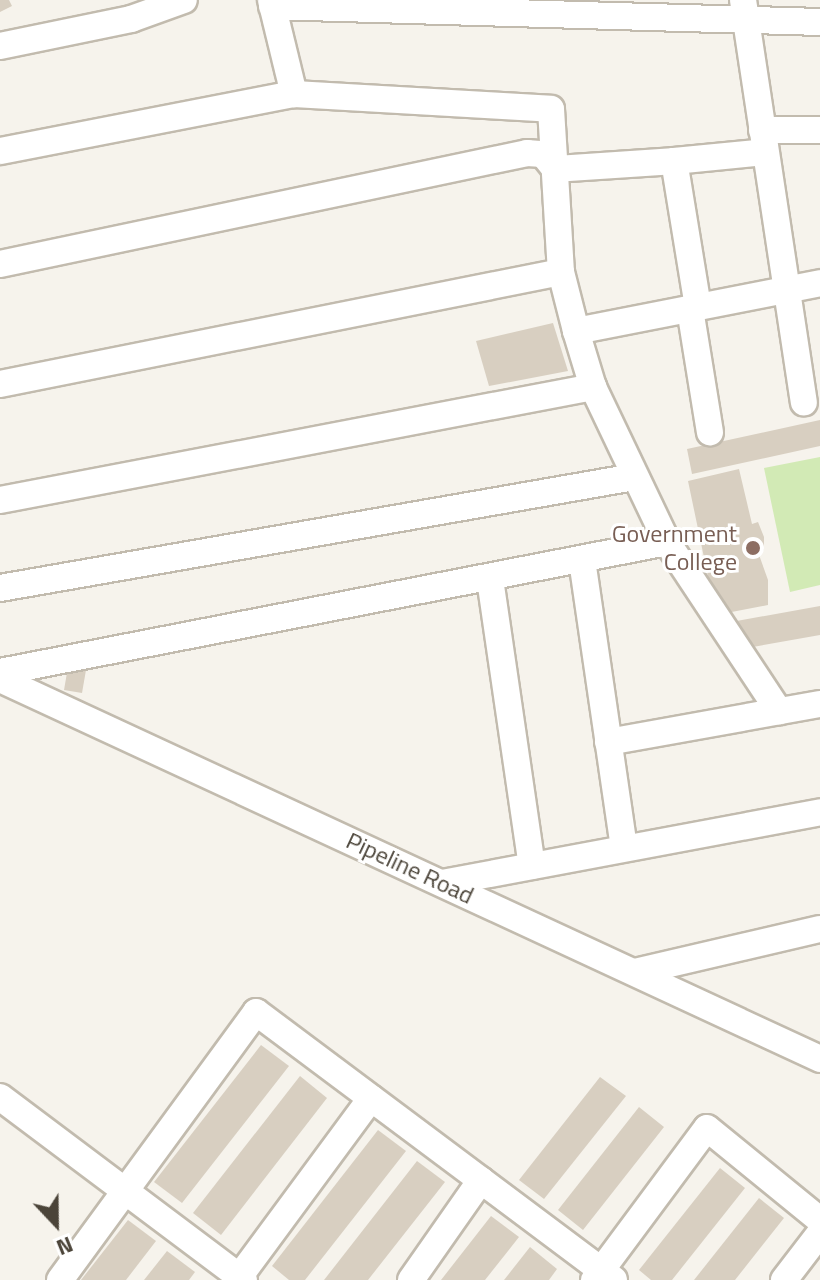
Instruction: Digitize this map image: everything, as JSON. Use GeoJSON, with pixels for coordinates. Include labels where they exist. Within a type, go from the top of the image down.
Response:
{"type":"FeatureCollection","features":[{"type":"Feature","properties":{"kind":"street"},"geometry":{"type":"LineString","coordinates":[[0,46],[131,19],[184,0]]}},
{"type":"Feature","properties":{"kind":"street"},"geometry":{"type":"LineString","coordinates":[[294,94],[272,3],[745,12],[820,22]]}},
{"type":"Feature","properties":{"kind":"street"},"geometry":{"type":"LineString","coordinates":[[745,12],[804,402]]}},
{"type":"Feature","properties":{"kind":"street"},"geometry":{"type":"LineString","coordinates":[[0,151],[294,94],[551,109],[561,272],[593,387],[667,542],[779,711]]}},
{"type":"Feature","properties":{"kind":"street"},"geometry":{"type":"LineString","coordinates":[[555,169],[674,161],[820,130]]}},
{"type":"Feature","properties":{"kind":"street"},"geometry":{"type":"LineString","coordinates":[[0,264],[527,153],[543,154],[555,169]]}},
{"type":"Feature","properties":{"kind":"street"},"geometry":{"type":"LineString","coordinates":[[674,161],[710,432]]}},
{"type":"Feature","properties":{"kind":"street"},"geometry":{"type":"LineString","coordinates":[[0,384],[561,272]]}},
{"type":"Feature","properties":{"kind":"street"},"geometry":{"type":"LineString","coordinates":[[576,331],[820,283]]}},
{"type":"Feature","properties":{"kind":"street"},"geometry":{"type":"LineString","coordinates":[[0,500],[593,387]]}},
{"type":"Feature","properties":{"kind":"street"},"geometry":{"type":"LineString","coordinates":[[0,588],[634,477]]}},
{"type":"Feature","properties":{"kind":"street"},"geometry":{"type":"LineString","coordinates":[[0,672],[490,579],[667,542]]}},
{"type":"Feature","properties":{"kind":"street"},"geometry":{"type":"LineString","coordinates":[[582,560],[624,848]]}},
{"type":"Feature","properties":{"kind":"street"},"geometry":{"type":"LineString","coordinates":[[490,579],[532,866]]}},
{"type":"Feature","properties":{"kind":"street","name":"Pipeline Road"},"geometry":{"type":"LineString","coordinates":[[0,679],[820,1059]]}},
{"type":"Feature","properties":{"kind":"street"},"geometry":{"type":"LineString","coordinates":[[608,742],[820,704]]}},
{"type":"Feature","properties":{"kind":"street"},"geometry":{"type":"LineString","coordinates":[[442,883],[820,812]]}},
{"type":"Feature","properties":{"kind":"street"},"geometry":{"type":"LineString","coordinates":[[635,972],[820,929]]}},
{"type":"Feature","properties":{"kind":"street"},"geometry":{"type":"LineString","coordinates":[[60,1280],[256,1012],[481,1180],[603,1277],[707,1128],[820,1220]]}},
{"type":"Feature","properties":{"kind":"street"},"geometry":{"type":"LineString","coordinates":[[792,1044],[820,1038]]}},
{"type":"Feature","properties":{"kind":"street"},"geometry":{"type":"LineString","coordinates":[[3,1106],[124,1190],[241,1279],[371,1098]]}},
{"type":"Feature","properties":{"kind":"street"},"geometry":{"type":"LineString","coordinates":[[411,1280],[481,1180]]}},
{"type":"Feature","properties":{"kind":"street"},"geometry":{"type":"LineString","coordinates":[[784,1280],[820,1233]]}},
{"type":"Feature","properties":{"kind":"green space"},"geometry":{"type":"Polygon","coordinates":[[[820,457],[820,585],[790,592],[764,468],[820,457]]]}},
{"type":"Feature","properties":{"kind":"building"},"geometry":{"type":"Polygon","coordinates":[[[0,0],[9,0],[12,6],[0,12],[0,0]]]}},
{"type":"Feature","properties":{"kind":"building"},"geometry":{"type":"Polygon","coordinates":[[[553,323],[568,371],[489,386],[476,341],[553,323]]]}},
{"type":"Feature","properties":{"kind":"building"},"geometry":{"type":"Polygon","coordinates":[[[820,420],[820,446],[692,474],[687,449],[820,420]]]}},
{"type":"Feature","properties":{"kind":"building"},"geometry":{"type":"Polygon","coordinates":[[[739,469],[752,524],[758,522],[764,537],[764,550],[758,552],[768,580],[768,605],[716,615],[688,481],[739,469]]]}},
{"type":"Feature","properties":{"kind":"building"},"geometry":{"type":"Polygon","coordinates":[[[820,606],[820,635],[736,650],[731,622],[820,606]]]}},
{"type":"Feature","properties":{"kind":"building"},"geometry":{"type":"Polygon","coordinates":[[[68,667],[86,670],[82,693],[64,690],[68,667]]]}},
{"type":"Feature","properties":{"kind":"building"},"geometry":{"type":"Polygon","coordinates":[[[261,1045],[289,1066],[182,1203],[154,1182],[261,1045]]]}},
{"type":"Feature","properties":{"kind":"building"},"geometry":{"type":"Polygon","coordinates":[[[300,1076],[327,1098],[221,1235],[193,1213],[300,1076]]]}},
{"type":"Feature","properties":{"kind":"building"},"geometry":{"type":"Polygon","coordinates":[[[600,1077],[626,1096],[544,1199],[519,1180],[600,1077]]]}},
{"type":"Feature","properties":{"kind":"building"},"geometry":{"type":"Polygon","coordinates":[[[639,1107],[664,1127],[583,1230],[558,1210],[639,1107]]]}},
{"type":"Feature","properties":{"kind":"building"},"geometry":{"type":"Polygon","coordinates":[[[378,1130],[406,1151],[305,1280],[289,1280],[272,1266],[378,1130]]]}},
{"type":"Feature","properties":{"kind":"building"},"geometry":{"type":"Polygon","coordinates":[[[417,1161],[445,1182],[368,1280],[324,1280],[417,1161]]]}},
{"type":"Feature","properties":{"kind":"building"},"geometry":{"type":"Polygon","coordinates":[[[720,1168],[745,1188],[672,1280],[651,1280],[639,1270],[720,1168]]]}},
{"type":"Feature","properties":{"kind":"building"},"geometry":{"type":"Polygon","coordinates":[[[759,1198],[784,1218],[735,1280],[694,1280],[759,1198]]]}},
{"type":"Feature","properties":{"kind":"building"},"geometry":{"type":"Polygon","coordinates":[[[491,1216],[519,1237],[485,1280],[441,1280],[491,1216]]]}},
{"type":"Feature","properties":{"kind":"building"},"geometry":{"type":"Polygon","coordinates":[[[128,1220],[156,1241],[126,1280],[81,1280],[128,1220]]]}},
{"type":"Feature","properties":{"kind":"building"},"geometry":{"type":"Polygon","coordinates":[[[530,1247],[557,1269],[549,1280],[504,1280],[530,1247]]]}},
{"type":"Feature","properties":{"kind":"building"},"geometry":{"type":"Polygon","coordinates":[[[167,1251],[195,1272],[189,1280],[144,1280],[167,1251]]]}},
{"type":"Feature","properties":{"kind":"place","name":"Government College"},"geometry":{"type":"Point","coordinates":[753,548]}}]}
